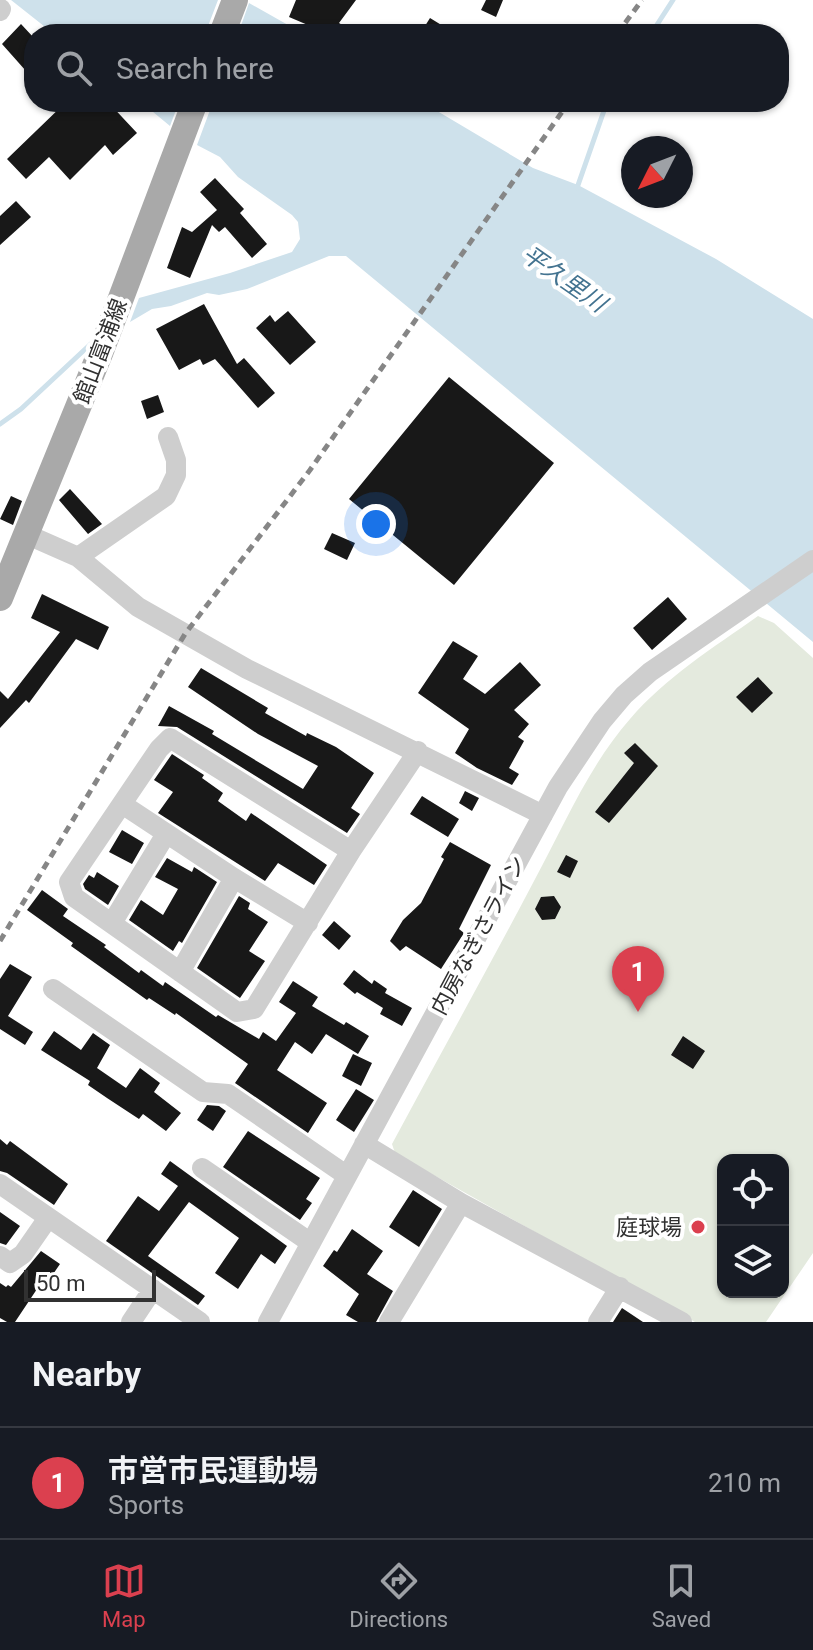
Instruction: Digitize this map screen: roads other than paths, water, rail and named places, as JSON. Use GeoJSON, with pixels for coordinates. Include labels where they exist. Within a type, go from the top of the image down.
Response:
{"type":"FeatureCollection","features":[{"type":"Feature","properties":{"kind":"main road"},"geometry":{"type":"LineString","coordinates":[[226,24],[235,0]]}},
{"type":"Feature","properties":{"kind":"main road","name":"館山富浦線"},"geometry":{"type":"LineString","coordinates":[[0,598],[101,351],[191,112]]}},
{"type":"Feature","properties":{"kind":"street"},"geometry":{"type":"LineString","coordinates":[[78,557],[166,496],[176,475],[176,460],[168,437]]}},
{"type":"Feature","properties":{"kind":"street"},"geometry":{"type":"LineString","coordinates":[[28,535],[78,557],[138,607],[247,669],[543,815]]}},
{"type":"Feature","properties":{"kind":"street","name":"内房なぎさライン"},"geometry":{"type":"LineString","coordinates":[[268,1322],[543,815],[589,738],[624,695],[650,672],[813,560]]}},
{"type":"Feature","properties":{"kind":"street"},"geometry":{"type":"LineString","coordinates":[[351,851],[170,738],[159,749],[69,882],[74,897],[237,1012],[254,1009],[351,851],[418,751]]}},
{"type":"Feature","properties":{"kind":"street"},"geometry":{"type":"LineString","coordinates":[[122,804],[308,923]]}},
{"type":"Feature","properties":{"kind":"street"},"geometry":{"type":"LineString","coordinates":[[112,923],[166,834]]}},
{"type":"Feature","properties":{"kind":"street"},"geometry":{"type":"LineString","coordinates":[[180,972],[234,878]]}},
{"type":"Feature","properties":{"kind":"street"},"geometry":{"type":"LineString","coordinates":[[53,989],[203,1092],[228,1094],[346,1175]]}},
{"type":"Feature","properties":{"kind":"street"},"geometry":{"type":"LineString","coordinates":[[364,1144],[461,1203],[682,1322]]}},
{"type":"Feature","properties":{"kind":"street"},"geometry":{"type":"LineString","coordinates":[[202,1168],[311,1243]]}},
{"type":"Feature","properties":{"kind":"street"},"geometry":{"type":"LineString","coordinates":[[0,1184],[200,1322]]}},
{"type":"Feature","properties":{"kind":"street"},"geometry":{"type":"LineString","coordinates":[[389,1322],[461,1203]]}},
{"type":"Feature","properties":{"kind":"street"},"geometry":{"type":"LineString","coordinates":[[0,1256],[10,1263],[23,1254],[48,1218]]}},
{"type":"Feature","properties":{"kind":"street"},"geometry":{"type":"LineString","coordinates":[[598,1322],[620,1287]]}},
{"type":"Feature","properties":{"kind":"street"},"geometry":{"type":"LineString","coordinates":[[131,1322],[153,1289]]}},
{"type":"Feature","properties":{"kind":"water"},"geometry":{"type":"Polygon","coordinates":[[[11,0],[218,0],[209,24],[41,24],[11,0]]]}},
{"type":"Feature","properties":{"kind":"water"},"geometry":{"type":"Polygon","coordinates":[[[249,3],[286,24],[242,24],[249,3]]]}},
{"type":"Feature","properties":{"kind":"water"},"geometry":{"type":"Polygon","coordinates":[[[153,112],[175,112],[170,126],[153,112]]]}},
{"type":"Feature","properties":{"kind":"water","name":"平久里川"},"geometry":{"type":"Polygon","coordinates":[[[209,112],[439,112],[533,168],[578,185],[716,259],[813,319],[813,642],[346,256],[329,256],[247,289],[219,295],[207,293],[171,306],[152,309],[130,322],[139,298],[292,252],[300,239],[298,222],[292,215],[238,177],[220,157],[197,145],[209,112]]]}},
{"type":"Feature","properties":{"kind":"waterway"},"geometry":{"type":"LineString","coordinates":[[657,24],[673,0]]}},
{"type":"Feature","properties":{"kind":"waterway"},"geometry":{"type":"LineString","coordinates":[[577,188],[604,112]]}},
{"type":"Feature","properties":{"kind":"waterway"},"geometry":{"type":"LineString","coordinates":[[0,424],[21,409],[95,340]]}},
{"type":"Feature","properties":{"kind":"railway"},"geometry":{"type":"LineString","coordinates":[[624,24],[642,0]]}},
{"type":"Feature","properties":{"kind":"railway"},"geometry":{"type":"LineString","coordinates":[[0,941],[185,634],[310,470],[562,112]]}},
{"type":"Feature","properties":{"kind":"place","name":"市営市民運動場"},"geometry":{"type":"Point","coordinates":[638,1012]}},
{"type":"Feature","properties":{"kind":"place","name":"庭球場"},"geometry":{"type":"Point","coordinates":[698,1227]}}]}
